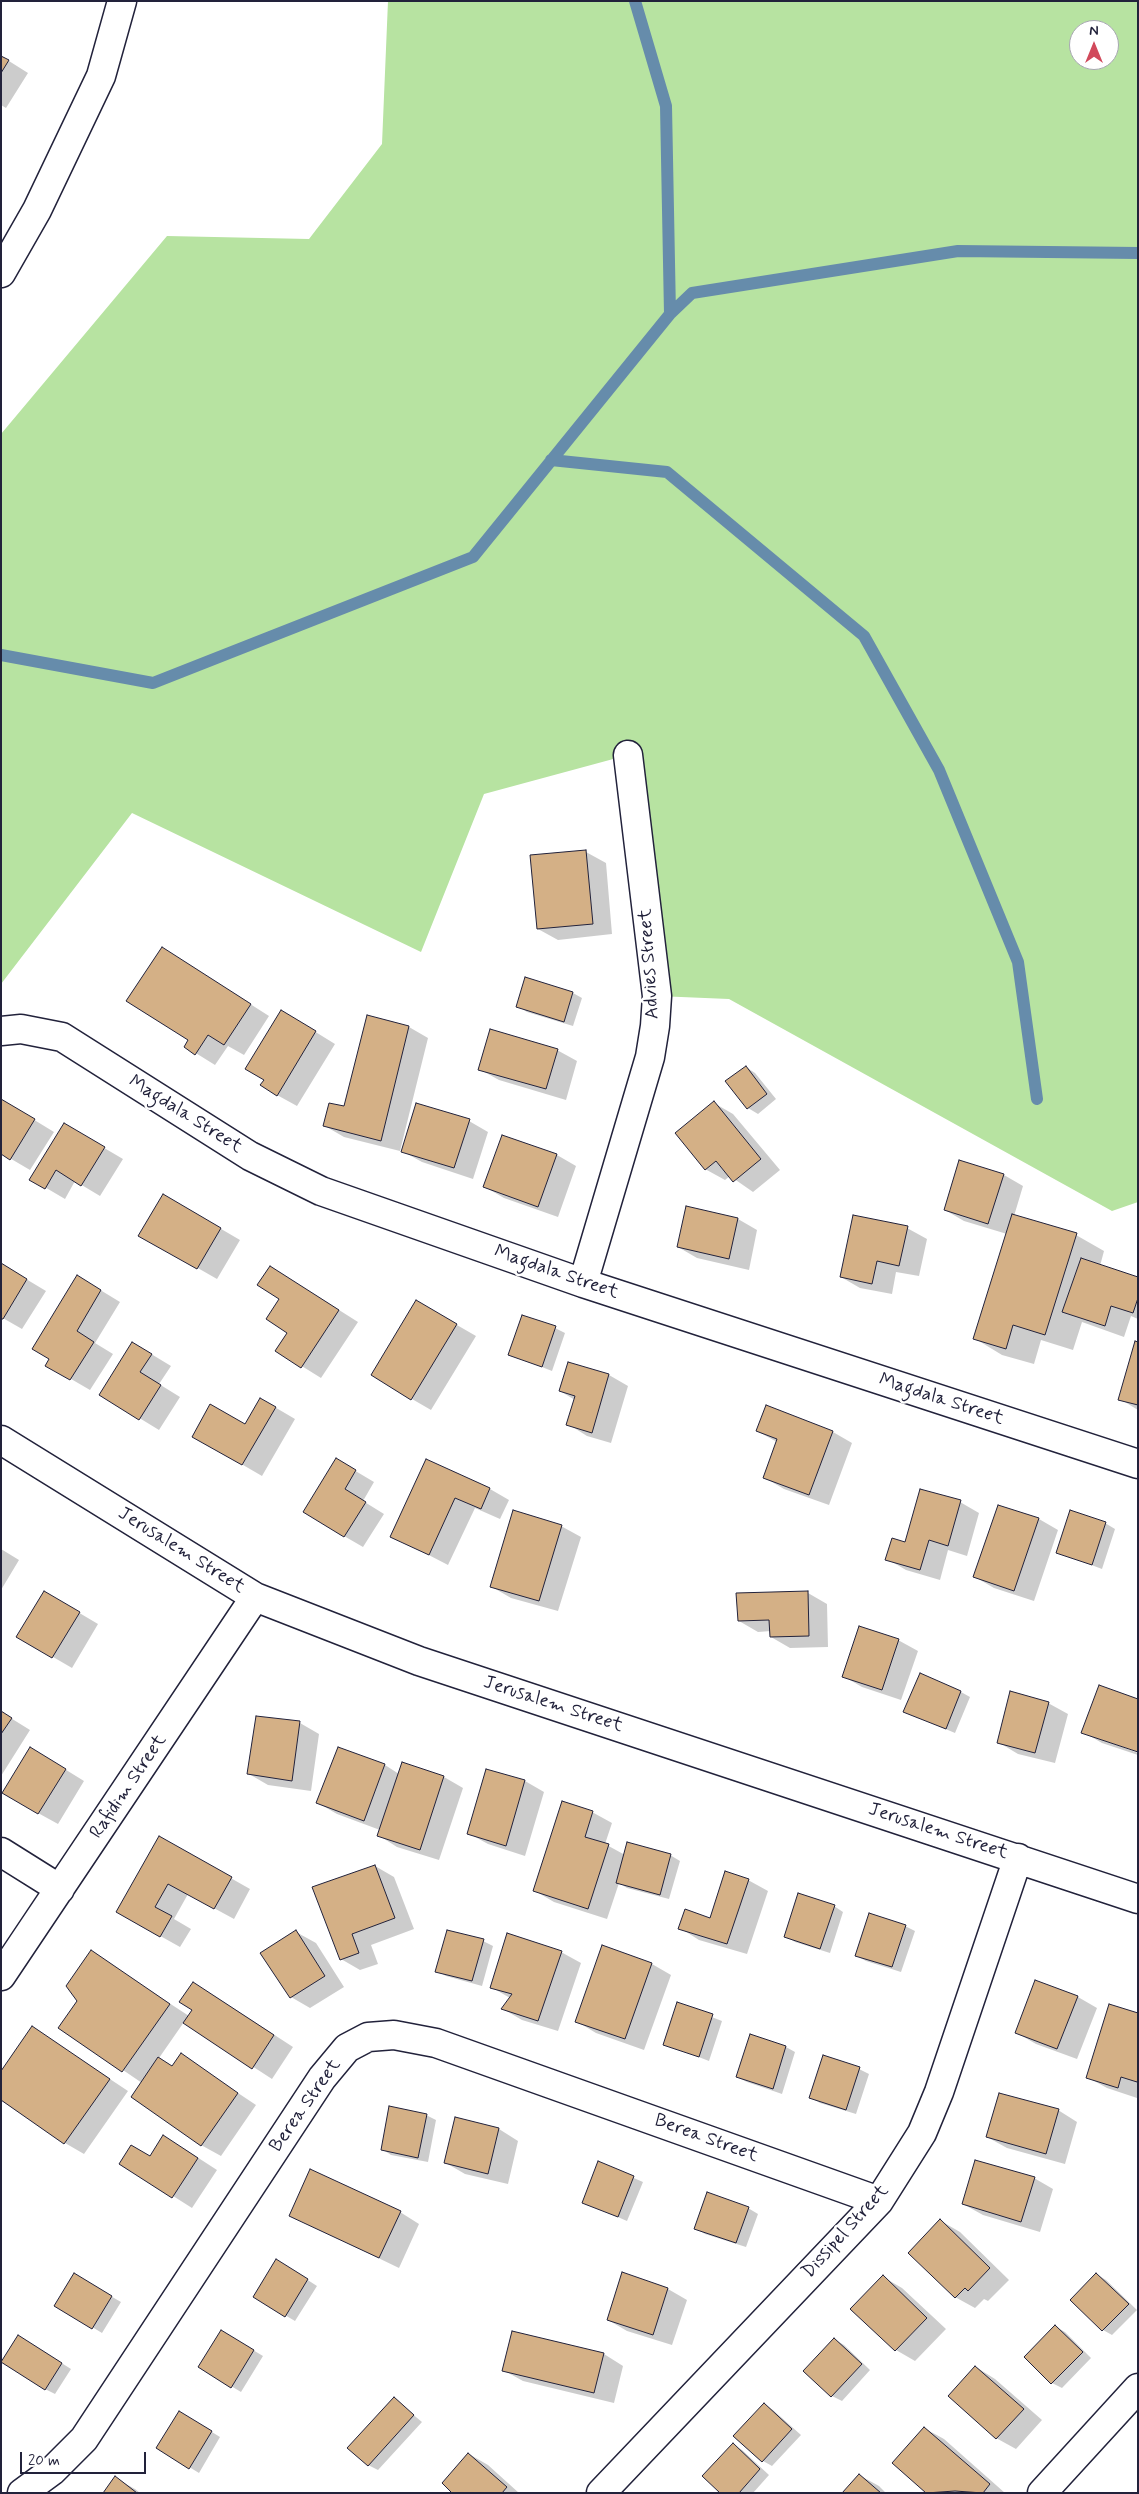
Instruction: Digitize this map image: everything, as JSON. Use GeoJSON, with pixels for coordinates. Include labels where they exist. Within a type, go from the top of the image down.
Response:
{"type":"FeatureCollection","features":[{"type":"Feature","properties":{"kind":"street"},"geometry":{"type":"LineString","coordinates":[[1,273],[37,210],[101,76],[122,1]]}},
{"type":"Feature","properties":{"kind":"street","name":"Advies Street"},"geometry":{"type":"LineString","coordinates":[[582,1283],[650,1056],[655,1026],[657,996],[628,755]]}},
{"type":"Feature","properties":{"kind":"street","name":"Magdala Street"},"geometry":{"type":"LineString","coordinates":[[1,1031],[22,1029],[62,1037],[250,1156],[322,1192],[582,1283],[1138,1464]]}},
{"type":"Feature","properties":{"kind":"street","name":"Jerusalem Street"},"geometry":{"type":"LineString","coordinates":[[1,1440],[255,1597],[419,1660],[1018,1858],[1138,1900]]}},
{"type":"Feature","properties":{"kind":"street","name":"Rafidim Street"},"geometry":{"type":"LineString","coordinates":[[1,1976],[255,1597]]}},
{"type":"Feature","properties":{"kind":"street"},"geometry":{"type":"LineString","coordinates":[[1,1852],[60,1889]]}},
{"type":"Feature","properties":{"kind":"street","name":"Dissipel Street"},"geometry":{"type":"LineString","coordinates":[[601,2493],[879,2201],[922,2133],[939,2092],[1018,1858]]}},
{"type":"Feature","properties":{"kind":"street","name":"Berea Street"},"geometry":{"type":"LineString","coordinates":[[22,2493],[52,2471],[84,2438],[322,2078],[347,2048],[368,2037],[394,2035],[436,2043],[879,2201]]}},
{"type":"Feature","properties":{"kind":"street"},"geometry":{"type":"LineString","coordinates":[[1042,2493],[1138,2388]]}},
{"type":"Feature","properties":{"kind":"green space"},"geometry":{"type":"Polygon","coordinates":[[[388,1],[1138,1],[1138,1202],[1112,1211],[729,999],[657,996],[628,755],[484,794],[421,952],[132,813],[1,984],[1,434],[167,236],[309,239],[382,144],[388,1]]]}},
{"type":"Feature","properties":{"kind":"building"},"geometry":{"type":"Polygon","coordinates":[[[1,56],[9,60],[1,73],[1,56]]]}},
{"type":"Feature","properties":{"kind":"building"},"geometry":{"type":"Polygon","coordinates":[[[586,850],[593,924],[537,929],[530,855],[586,850]]]}},
{"type":"Feature","properties":{"kind":"building"},"geometry":{"type":"Polygon","coordinates":[[[162,947],[251,1004],[224,1045],[208,1035],[195,1055],[184,1047],[188,1040],[126,1001],[162,947]]]}},
{"type":"Feature","properties":{"kind":"building"},"geometry":{"type":"Polygon","coordinates":[[[525,977],[573,992],[564,1022],[516,1007],[525,977]]]}},
{"type":"Feature","properties":{"kind":"building"},"geometry":{"type":"Polygon","coordinates":[[[281,1010],[316,1031],[277,1096],[260,1085],[264,1080],[245,1069],[281,1010]]]}},
{"type":"Feature","properties":{"kind":"building"},"geometry":{"type":"Polygon","coordinates":[[[367,1015],[409,1026],[381,1141],[323,1126],[329,1103],[344,1106],[367,1015]]]}},
{"type":"Feature","properties":{"kind":"building"},"geometry":{"type":"Polygon","coordinates":[[[490,1029],[558,1049],[546,1089],[478,1070],[490,1029]]]}},
{"type":"Feature","properties":{"kind":"building"},"geometry":{"type":"Polygon","coordinates":[[[746,1066],[767,1094],[747,1109],[725,1081],[746,1066]]]}},
{"type":"Feature","properties":{"kind":"building"},"geometry":{"type":"Polygon","coordinates":[[[1,1099],[35,1119],[10,1160],[1,1154],[1,1099]]]}},
{"type":"Feature","properties":{"kind":"building"},"geometry":{"type":"Polygon","coordinates":[[[714,1101],[761,1159],[733,1182],[716,1161],[705,1170],[675,1133],[714,1101]]]}},
{"type":"Feature","properties":{"kind":"building"},"geometry":{"type":"Polygon","coordinates":[[[416,1103],[470,1119],[454,1168],[401,1152],[416,1103]]]}},
{"type":"Feature","properties":{"kind":"building"},"geometry":{"type":"Polygon","coordinates":[[[64,1123],[105,1147],[81,1186],[56,1170],[45,1189],[29,1180],[64,1123]]]}},
{"type":"Feature","properties":{"kind":"building"},"geometry":{"type":"Polygon","coordinates":[[[502,1135],[557,1154],[538,1207],[483,1187],[502,1135]]]}},
{"type":"Feature","properties":{"kind":"building"},"geometry":{"type":"Polygon","coordinates":[[[959,1160],[1004,1174],[988,1224],[944,1210],[959,1160]]]}},
{"type":"Feature","properties":{"kind":"building"},"geometry":{"type":"Polygon","coordinates":[[[163,1194],[221,1228],[197,1269],[138,1236],[163,1194]]]}},
{"type":"Feature","properties":{"kind":"building"},"geometry":{"type":"Polygon","coordinates":[[[686,1206],[738,1218],[729,1259],[677,1247],[686,1206]]]}},
{"type":"Feature","properties":{"kind":"building"},"geometry":{"type":"Polygon","coordinates":[[[1012,1214],[1077,1233],[1045,1335],[1013,1325],[1006,1349],[973,1339],[1012,1214]]]}},
{"type":"Feature","properties":{"kind":"building"},"geometry":{"type":"Polygon","coordinates":[[[853,1215],[908,1226],[899,1266],[877,1261],[872,1284],[840,1277],[853,1215]]]}},
{"type":"Feature","properties":{"kind":"building"},"geometry":{"type":"Polygon","coordinates":[[[1081,1258],[1138,1277],[1138,1298],[1133,1313],[1111,1306],[1105,1326],[1062,1312],[1081,1258]]]}},
{"type":"Feature","properties":{"kind":"building"},"geometry":{"type":"Polygon","coordinates":[[[1,1263],[27,1279],[3,1319],[1,1319],[1,1263]]]}},
{"type":"Feature","properties":{"kind":"building"},"geometry":{"type":"Polygon","coordinates":[[[270,1266],[339,1310],[301,1368],[275,1351],[287,1333],[266,1319],[279,1299],[257,1285],[270,1266]]]}},
{"type":"Feature","properties":{"kind":"building"},"geometry":{"type":"Polygon","coordinates":[[[77,1275],[101,1290],[77,1331],[94,1342],[70,1380],[45,1366],[49,1359],[32,1349],[77,1275]]]}},
{"type":"Feature","properties":{"kind":"building"},"geometry":{"type":"Polygon","coordinates":[[[416,1300],[457,1324],[411,1400],[371,1375],[416,1300]]]}},
{"type":"Feature","properties":{"kind":"building"},"geometry":{"type":"Polygon","coordinates":[[[522,1315],[556,1326],[542,1367],[508,1355],[522,1315]]]}},
{"type":"Feature","properties":{"kind":"building"},"geometry":{"type":"Polygon","coordinates":[[[1135,1341],[1138,1342],[1138,1405],[1118,1400],[1135,1341]]]}},
{"type":"Feature","properties":{"kind":"building"},"geometry":{"type":"Polygon","coordinates":[[[132,1342],[152,1354],[140,1372],[161,1385],[139,1420],[99,1395],[132,1342]]]}},
{"type":"Feature","properties":{"kind":"building"},"geometry":{"type":"Polygon","coordinates":[[[568,1362],[609,1374],[592,1433],[566,1425],[575,1396],[559,1391],[568,1362]]]}},
{"type":"Feature","properties":{"kind":"building"},"geometry":{"type":"Polygon","coordinates":[[[260,1398],[276,1407],[242,1465],[192,1437],[210,1404],[245,1424],[260,1398]]]}},
{"type":"Feature","properties":{"kind":"building"},"geometry":{"type":"Polygon","coordinates":[[[766,1405],[833,1431],[809,1495],[763,1478],[777,1439],[756,1431],[766,1405]]]}},
{"type":"Feature","properties":{"kind":"building"},"geometry":{"type":"Polygon","coordinates":[[[336,1458],[356,1470],[345,1489],[366,1502],[344,1537],[303,1512],[336,1458]]]}},
{"type":"Feature","properties":{"kind":"building"},"geometry":{"type":"Polygon","coordinates":[[[426,1459],[490,1488],[481,1509],[455,1498],[429,1555],[390,1537],[426,1459]]]}},
{"type":"Feature","properties":{"kind":"building"},"geometry":{"type":"Polygon","coordinates":[[[920,1489],[961,1500],[948,1546],[929,1540],[920,1570],[885,1560],[892,1538],[905,1542],[920,1489]]]}},
{"type":"Feature","properties":{"kind":"building"},"geometry":{"type":"Polygon","coordinates":[[[998,1505],[1039,1518],[1014,1591],[973,1577],[998,1505]]]}},
{"type":"Feature","properties":{"kind":"building"},"geometry":{"type":"Polygon","coordinates":[[[513,1510],[562,1525],[539,1601],[490,1587],[513,1510]]]}},
{"type":"Feature","properties":{"kind":"building"},"geometry":{"type":"Polygon","coordinates":[[[1070,1510],[1106,1522],[1092,1565],[1056,1553],[1070,1510]]]}},
{"type":"Feature","properties":{"kind":"building"},"geometry":{"type":"Polygon","coordinates":[[[44,1591],[80,1612],[52,1658],[16,1637],[44,1591]]]}},
{"type":"Feature","properties":{"kind":"building"},"geometry":{"type":"Polygon","coordinates":[[[808,1591],[809,1636],[770,1637],[769,1620],[738,1621],[736,1593],[808,1591]]]}},
{"type":"Feature","properties":{"kind":"building"},"geometry":{"type":"Polygon","coordinates":[[[859,1626],[899,1639],[882,1690],[842,1677],[859,1626]]]}},
{"type":"Feature","properties":{"kind":"building"},"geometry":{"type":"Polygon","coordinates":[[[920,1673],[961,1691],[946,1729],[903,1712],[920,1673]]]}},
{"type":"Feature","properties":{"kind":"building"},"geometry":{"type":"Polygon","coordinates":[[[1099,1685],[1138,1699],[1138,1752],[1081,1733],[1099,1685]]]}},
{"type":"Feature","properties":{"kind":"building"},"geometry":{"type":"Polygon","coordinates":[[[1010,1691],[1049,1702],[1035,1753],[997,1743],[1010,1691]]]}},
{"type":"Feature","properties":{"kind":"building"},"geometry":{"type":"Polygon","coordinates":[[[1,1711],[12,1718],[1,1734],[1,1711]]]}},
{"type":"Feature","properties":{"kind":"building"},"geometry":{"type":"Polygon","coordinates":[[[256,1716],[300,1721],[292,1781],[247,1774],[256,1716]]]}},
{"type":"Feature","properties":{"kind":"building"},"geometry":{"type":"Polygon","coordinates":[[[30,1747],[66,1769],[38,1814],[2,1793],[30,1747]]]}},
{"type":"Feature","properties":{"kind":"building"},"geometry":{"type":"Polygon","coordinates":[[[338,1747],[385,1764],[364,1821],[316,1803],[338,1747]]]}},
{"type":"Feature","properties":{"kind":"building"},"geometry":{"type":"Polygon","coordinates":[[[402,1762],[444,1776],[420,1850],[377,1836],[402,1762]]]}},
{"type":"Feature","properties":{"kind":"building"},"geometry":{"type":"Polygon","coordinates":[[[486,1769],[525,1780],[506,1846],[467,1834],[486,1769]]]}},
{"type":"Feature","properties":{"kind":"building"},"geometry":{"type":"Polygon","coordinates":[[[562,1801],[593,1811],[585,1837],[609,1844],[588,1909],[533,1891],[562,1801]]]}},
{"type":"Feature","properties":{"kind":"building"},"geometry":{"type":"Polygon","coordinates":[[[159,1836],[232,1877],[214,1909],[168,1884],[155,1907],[172,1916],[160,1937],[116,1912],[159,1836]]]}},
{"type":"Feature","properties":{"kind":"building"},"geometry":{"type":"Polygon","coordinates":[[[627,1842],[671,1854],[660,1895],[616,1883],[627,1842]]]}},
{"type":"Feature","properties":{"kind":"building"},"geometry":{"type":"Polygon","coordinates":[[[375,1865],[395,1918],[352,1934],[359,1953],[340,1960],[312,1887],[375,1865]]]}},
{"type":"Feature","properties":{"kind":"building"},"geometry":{"type":"Polygon","coordinates":[[[725,1871],[749,1879],[727,1944],[678,1929],[685,1909],[710,1918],[725,1871]]]}},
{"type":"Feature","properties":{"kind":"building"},"geometry":{"type":"Polygon","coordinates":[[[798,1893],[835,1905],[820,1949],[784,1937],[798,1893]]]}},
{"type":"Feature","properties":{"kind":"building"},"geometry":{"type":"Polygon","coordinates":[[[869,1913],[906,1925],[892,1967],[855,1956],[869,1913]]]}},
{"type":"Feature","properties":{"kind":"building"},"geometry":{"type":"Polygon","coordinates":[[[296,1930],[325,1976],[290,1998],[260,1953],[296,1930]]]}},
{"type":"Feature","properties":{"kind":"building"},"geometry":{"type":"Polygon","coordinates":[[[447,1930],[484,1939],[472,1981],[435,1972],[447,1930]]]}},
{"type":"Feature","properties":{"kind":"building"},"geometry":{"type":"Polygon","coordinates":[[[507,1933],[562,1951],[538,2021],[501,2009],[512,1994],[490,1988],[507,1933]]]}},
{"type":"Feature","properties":{"kind":"building"},"geometry":{"type":"Polygon","coordinates":[[[602,1945],[652,1963],[625,2039],[575,2022],[602,1945]]]}},
{"type":"Feature","properties":{"kind":"building"},"geometry":{"type":"Polygon","coordinates":[[[91,1950],[170,2004],[122,2072],[58,2028],[77,2001],[66,1986],[91,1950]]]}},
{"type":"Feature","properties":{"kind":"building"},"geometry":{"type":"Polygon","coordinates":[[[1035,1980],[1078,1996],[1057,2049],[1015,2033],[1035,1980]]]}},
{"type":"Feature","properties":{"kind":"building"},"geometry":{"type":"Polygon","coordinates":[[[193,1982],[274,2035],[252,2069],[183,2023],[192,2010],[179,2002],[193,1982]]]}},
{"type":"Feature","properties":{"kind":"building"},"geometry":{"type":"Polygon","coordinates":[[[677,2002],[713,2014],[699,2057],[663,2045],[677,2002]]]}},
{"type":"Feature","properties":{"kind":"building"},"geometry":{"type":"Polygon","coordinates":[[[1109,2004],[1138,2013],[1138,2080],[1137,2082],[1121,2077],[1118,2088],[1086,2078],[1109,2004]]]}},
{"type":"Feature","properties":{"kind":"building"},"geometry":{"type":"Polygon","coordinates":[[[32,2026],[110,2079],[64,2144],[1,2100],[1,2071],[32,2026]]]}},
{"type":"Feature","properties":{"kind":"building"},"geometry":{"type":"Polygon","coordinates":[[[750,2034],[786,2046],[773,2089],[736,2077],[750,2034]]]}},
{"type":"Feature","properties":{"kind":"building"},"geometry":{"type":"Polygon","coordinates":[[[181,2053],[238,2093],[201,2146],[131,2097],[158,2057],[172,2066],[181,2053]]]}},
{"type":"Feature","properties":{"kind":"building"},"geometry":{"type":"Polygon","coordinates":[[[823,2055],[860,2067],[846,2110],[809,2098],[823,2055]]]}},
{"type":"Feature","properties":{"kind":"building"},"geometry":{"type":"Polygon","coordinates":[[[999,2093],[1059,2109],[1046,2154],[986,2137],[999,2093]]]}},
{"type":"Feature","properties":{"kind":"building"},"geometry":{"type":"Polygon","coordinates":[[[389,2106],[427,2114],[418,2158],[381,2150],[389,2106]]]}},
{"type":"Feature","properties":{"kind":"building"},"geometry":{"type":"Polygon","coordinates":[[[455,2117],[499,2128],[488,2174],[444,2163],[455,2117]]]}},
{"type":"Feature","properties":{"kind":"building"},"geometry":{"type":"Polygon","coordinates":[[[163,2135],[198,2158],[172,2198],[119,2164],[131,2145],[150,2156],[163,2135]]]}},
{"type":"Feature","properties":{"kind":"building"},"geometry":{"type":"Polygon","coordinates":[[[975,2160],[1035,2177],[1021,2222],[962,2204],[975,2160]]]}},
{"type":"Feature","properties":{"kind":"building"},"geometry":{"type":"Polygon","coordinates":[[[598,2161],[634,2176],[618,2217],[582,2203],[598,2161]]]}},
{"type":"Feature","properties":{"kind":"building"},"geometry":{"type":"Polygon","coordinates":[[[310,2169],[401,2211],[379,2258],[289,2216],[310,2169]]]}},
{"type":"Feature","properties":{"kind":"building"},"geometry":{"type":"Polygon","coordinates":[[[707,2192],[749,2207],[736,2243],[694,2229],[707,2192]]]}},
{"type":"Feature","properties":{"kind":"building"},"geometry":{"type":"Polygon","coordinates":[[[940,2219],[990,2268],[968,2291],[965,2288],[955,2298],[908,2253],[940,2219]]]}},
{"type":"Feature","properties":{"kind":"building"},"geometry":{"type":"Polygon","coordinates":[[[276,2259],[308,2279],[285,2317],[253,2297],[276,2259]]]}},
{"type":"Feature","properties":{"kind":"building"},"geometry":{"type":"Polygon","coordinates":[[[622,2272],[668,2288],[653,2335],[607,2320],[622,2272]]]}},
{"type":"Feature","properties":{"kind":"building"},"geometry":{"type":"Polygon","coordinates":[[[74,2273],[112,2296],[92,2329],[54,2306],[74,2273]]]}},
{"type":"Feature","properties":{"kind":"building"},"geometry":{"type":"Polygon","coordinates":[[[1096,2273],[1129,2304],[1102,2331],[1070,2300],[1096,2273]]]}},
{"type":"Feature","properties":{"kind":"building"},"geometry":{"type":"Polygon","coordinates":[[[883,2275],[927,2318],[895,2351],[850,2309],[883,2275]]]}},
{"type":"Feature","properties":{"kind":"building"},"geometry":{"type":"Polygon","coordinates":[[[1055,2325],[1083,2352],[1051,2384],[1024,2357],[1055,2325]]]}},
{"type":"Feature","properties":{"kind":"building"},"geometry":{"type":"Polygon","coordinates":[[[221,2330],[254,2350],[231,2388],[198,2367],[221,2330]]]}},
{"type":"Feature","properties":{"kind":"building"},"geometry":{"type":"Polygon","coordinates":[[[512,2331],[604,2353],[594,2393],[502,2371],[512,2331]]]}},
{"type":"Feature","properties":{"kind":"building"},"geometry":{"type":"Polygon","coordinates":[[[18,2335],[62,2363],[45,2390],[1,2362],[18,2335]]]}},
{"type":"Feature","properties":{"kind":"building"},"geometry":{"type":"Polygon","coordinates":[[[834,2338],[862,2364],[831,2397],[803,2371],[834,2338]]]}},
{"type":"Feature","properties":{"kind":"building"},"geometry":{"type":"Polygon","coordinates":[[[975,2366],[1024,2409],[996,2439],[948,2396],[975,2366]]]}},
{"type":"Feature","properties":{"kind":"building"},"geometry":{"type":"Polygon","coordinates":[[[394,2397],[414,2415],[368,2466],[347,2448],[394,2397]]]}},
{"type":"Feature","properties":{"kind":"building"},"geometry":{"type":"Polygon","coordinates":[[[764,2403],[792,2429],[762,2462],[733,2436],[764,2403]]]}},
{"type":"Feature","properties":{"kind":"building"},"geometry":{"type":"Polygon","coordinates":[[[179,2411],[212,2431],[189,2469],[156,2448],[179,2411]]]}},
{"type":"Feature","properties":{"kind":"building"},"geometry":{"type":"Polygon","coordinates":[[[924,2427],[990,2484],[983,2493],[955,2491],[926,2493],[892,2463],[924,2427]]]}},
{"type":"Feature","properties":{"kind":"building"},"geometry":{"type":"Polygon","coordinates":[[[733,2443],[760,2469],[739,2493],[720,2493],[702,2476],[733,2443]]]}},
{"type":"Feature","properties":{"kind":"building"},"geometry":{"type":"Polygon","coordinates":[[[468,2453],[507,2487],[502,2493],[452,2493],[442,2483],[468,2453]]]}},
{"type":"Feature","properties":{"kind":"building"},"geometry":{"type":"Polygon","coordinates":[[[859,2474],[881,2493],[842,2493],[859,2474]]]}},
{"type":"Feature","properties":{"kind":"building"},"geometry":{"type":"Polygon","coordinates":[[[115,2476],[137,2493],[103,2493],[115,2476]]]}},
{"type":"Feature","properties":{"kind":"waterway"},"geometry":{"type":"LineString","coordinates":[[1,655],[153,683],[473,557],[670,314],[666,106],[635,1]]}},
{"type":"Feature","properties":{"kind":"waterway"},"geometry":{"type":"LineString","coordinates":[[670,314],[692,293],[958,251],[1138,253]]}},
{"type":"Feature","properties":{"kind":"waterway"},"geometry":{"type":"LineString","coordinates":[[551,460],[667,472],[864,636],[939,770],[1018,962],[1037,1099]]}}]}
